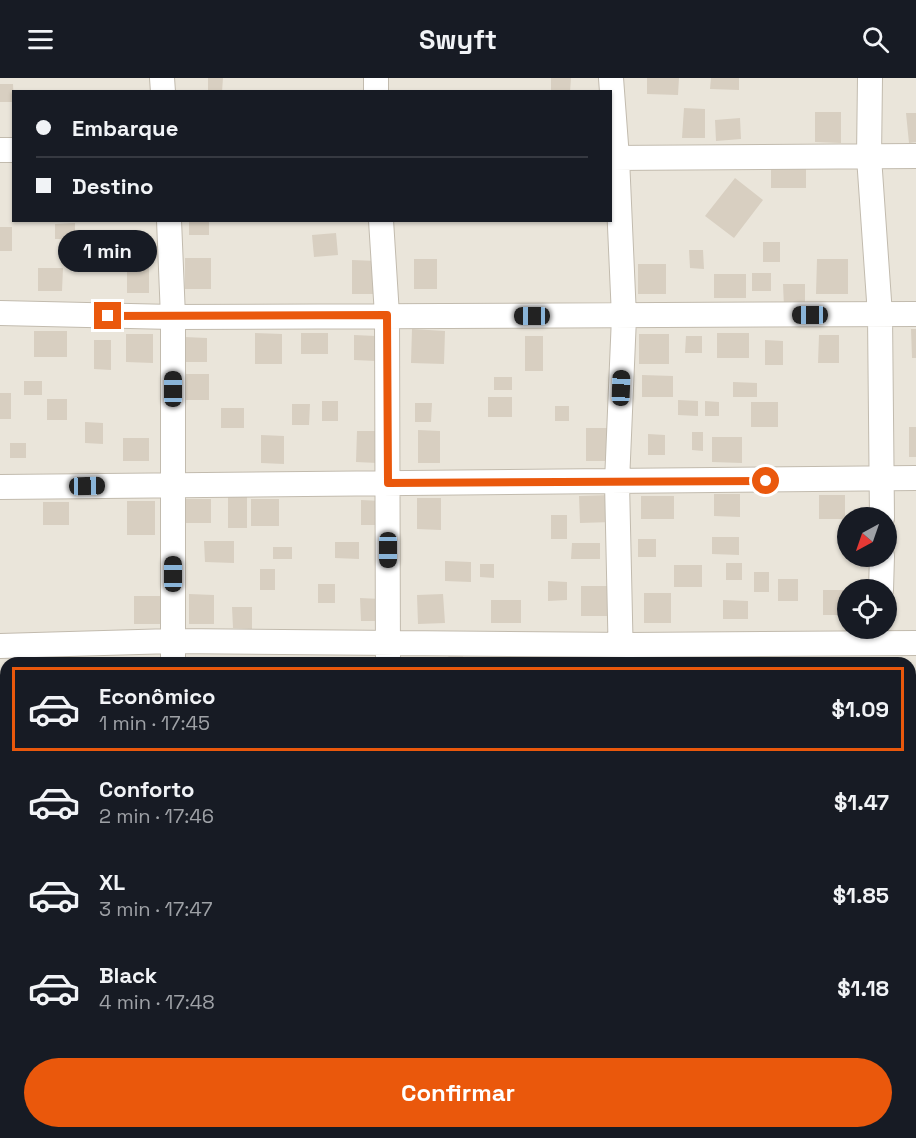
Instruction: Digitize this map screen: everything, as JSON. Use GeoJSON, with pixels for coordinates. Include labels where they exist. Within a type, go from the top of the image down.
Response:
{"type":"FeatureCollection","features":[{"type":"Feature","properties":{"kind":"street"},"geometry":{"type":"LineString","coordinates":[[870,78],[869,157],[880,315],[882,507]]}},
{"type":"Feature","properties":{"kind":"street"},"geometry":{"type":"LineString","coordinates":[[612,118],[624,317],[617,482],[621,654]]}},
{"type":"Feature","properties":{"kind":"street"},"geometry":{"type":"LineString","coordinates":[[614,158],[916,156]]}},
{"type":"Feature","properties":{"kind":"street"},"geometry":{"type":"LineString","coordinates":[[169,222],[173,317],[173,652]]}},
{"type":"Feature","properties":{"kind":"street"},"geometry":{"type":"LineString","coordinates":[[381,222],[387,315],[388,652]]}},
{"type":"Feature","properties":{"kind":"street"},"geometry":{"type":"LineString","coordinates":[[0,313],[173,317],[387,315],[624,317],[916,314]]}},
{"type":"Feature","properties":{"kind":"street"},"geometry":{"type":"LineString","coordinates":[[0,487],[916,478]]}},
{"type":"Feature","properties":{"kind":"street"},"geometry":{"type":"LineString","coordinates":[[0,646],[173,652],[621,654],[837,639]]}},
{"type":"Feature","properties":{"kind":"street"},"geometry":{"type":"LineString","coordinates":[[895,639],[916,643]]}},
{"type":"Feature","properties":{"kind":"shaded area"},"geometry":{"type":"Polygon","coordinates":[[[0,78],[916,78],[916,657],[0,657],[0,78]]]}},
{"type":"Feature","properties":{"kind":"building"},"geometry":{"type":"Polygon","coordinates":[[[208,78],[223,78],[222,90],[208,90],[208,78]]]}},
{"type":"Feature","properties":{"kind":"building"},"geometry":{"type":"Polygon","coordinates":[[[551,78],[571,78],[570,90],[551,90],[551,78]]]}},
{"type":"Feature","properties":{"kind":"building"},"geometry":{"type":"Polygon","coordinates":[[[647,78],[679,78],[678,95],[647,94],[647,78]]]}},
{"type":"Feature","properties":{"kind":"building"},"geometry":{"type":"Polygon","coordinates":[[[711,78],[739,78],[739,90],[710,89],[711,78]]]}},
{"type":"Feature","properties":{"kind":"building"},"geometry":{"type":"Polygon","coordinates":[[[0,84],[13,84],[12,102],[0,102],[0,84]]]}},
{"type":"Feature","properties":{"kind":"building"},"geometry":{"type":"Polygon","coordinates":[[[684,108],[705,109],[705,138],[682,138],[684,108]]]}},
{"type":"Feature","properties":{"kind":"building"},"geometry":{"type":"Polygon","coordinates":[[[815,112],[841,112],[841,143],[815,142],[815,112]]]}},
{"type":"Feature","properties":{"kind":"building"},"geometry":{"type":"Polygon","coordinates":[[[906,113],[916,113],[916,142],[909,143],[906,113]]]}},
{"type":"Feature","properties":{"kind":"building"},"geometry":{"type":"Polygon","coordinates":[[[740,118],[741,139],[716,141],[715,120],[740,118]]]}},
{"type":"Feature","properties":{"kind":"building"},"geometry":{"type":"Polygon","coordinates":[[[771,169],[806,169],[806,188],[771,188],[771,169]]]}},
{"type":"Feature","properties":{"kind":"building"},"geometry":{"type":"Polygon","coordinates":[[[735,178],[763,200],[734,238],[705,216],[735,178]]]}},
{"type":"Feature","properties":{"kind":"building"},"geometry":{"type":"Polygon","coordinates":[[[189,222],[209,222],[209,235],[189,235],[189,222]]]}},
{"type":"Feature","properties":{"kind":"building"},"geometry":{"type":"Polygon","coordinates":[[[75,223],[75,239],[55,239],[55,224],[75,223]]]}},
{"type":"Feature","properties":{"kind":"building"},"geometry":{"type":"Polygon","coordinates":[[[0,227],[12,227],[12,251],[0,251],[0,227]]]}},
{"type":"Feature","properties":{"kind":"building"},"geometry":{"type":"Polygon","coordinates":[[[92,232],[109,233],[109,252],[92,252],[92,232]]]}},
{"type":"Feature","properties":{"kind":"building"},"geometry":{"type":"Polygon","coordinates":[[[336,233],[338,255],[314,257],[312,235],[336,233]]]}},
{"type":"Feature","properties":{"kind":"building"},"geometry":{"type":"Polygon","coordinates":[[[763,242],[780,242],[780,262],[763,262],[763,242]]]}},
{"type":"Feature","properties":{"kind":"building"},"geometry":{"type":"Polygon","coordinates":[[[689,250],[703,250],[704,269],[690,268],[689,250]]]}},
{"type":"Feature","properties":{"kind":"building"},"geometry":{"type":"Polygon","coordinates":[[[185,258],[211,258],[211,289],[185,289],[185,258]]]}},
{"type":"Feature","properties":{"kind":"building"},"geometry":{"type":"Polygon","coordinates":[[[414,259],[437,259],[437,289],[414,289],[414,259]]]}},
{"type":"Feature","properties":{"kind":"building"},"geometry":{"type":"Polygon","coordinates":[[[817,259],[848,259],[848,294],[816,294],[817,259]]]}},
{"type":"Feature","properties":{"kind":"building"},"geometry":{"type":"Polygon","coordinates":[[[352,260],[377,261],[377,294],[352,294],[352,260]]]}},
{"type":"Feature","properties":{"kind":"building"},"geometry":{"type":"Polygon","coordinates":[[[638,264],[666,264],[666,294],[638,294],[638,264]]]}},
{"type":"Feature","properties":{"kind":"building"},"geometry":{"type":"Polygon","coordinates":[[[38,268],[63,268],[62,291],[38,291],[38,268]]]}},
{"type":"Feature","properties":{"kind":"building"},"geometry":{"type":"Polygon","coordinates":[[[127,268],[149,268],[149,293],[127,293],[127,268]]]}},
{"type":"Feature","properties":{"kind":"building"},"geometry":{"type":"Polygon","coordinates":[[[752,273],[771,273],[771,291],[752,291],[752,273]]]}},
{"type":"Feature","properties":{"kind":"building"},"geometry":{"type":"Polygon","coordinates":[[[714,274],[746,274],[746,298],[714,298],[714,274]]]}},
{"type":"Feature","properties":{"kind":"building"},"geometry":{"type":"Polygon","coordinates":[[[783,284],[805,284],[805,308],[784,307],[783,284]]]}},
{"type":"Feature","properties":{"kind":"building"},"geometry":{"type":"Polygon","coordinates":[[[412,329],[445,331],[444,364],[411,363],[412,329]]]}},
{"type":"Feature","properties":{"kind":"building"},"geometry":{"type":"Polygon","coordinates":[[[911,329],[916,329],[916,358],[912,358],[911,329]]]}},
{"type":"Feature","properties":{"kind":"building"},"geometry":{"type":"Polygon","coordinates":[[[34,331],[67,331],[67,357],[34,357],[34,331]]]}},
{"type":"Feature","properties":{"kind":"building"},"geometry":{"type":"Polygon","coordinates":[[[255,333],[282,334],[282,364],[255,364],[255,333]]]}},
{"type":"Feature","properties":{"kind":"building"},"geometry":{"type":"Polygon","coordinates":[[[301,333],[328,333],[328,354],[301,354],[301,333]]]}},
{"type":"Feature","properties":{"kind":"building"},"geometry":{"type":"Polygon","coordinates":[[[717,333],[749,333],[749,358],[717,358],[717,333]]]}},
{"type":"Feature","properties":{"kind":"building"},"geometry":{"type":"Polygon","coordinates":[[[126,334],[153,334],[153,363],[126,362],[126,334]]]}},
{"type":"Feature","properties":{"kind":"building"},"geometry":{"type":"Polygon","coordinates":[[[639,334],[669,334],[669,364],[639,364],[639,334]]]}},
{"type":"Feature","properties":{"kind":"building"},"geometry":{"type":"Polygon","coordinates":[[[354,335],[376,336],[376,361],[354,360],[354,335]]]}},
{"type":"Feature","properties":{"kind":"building"},"geometry":{"type":"Polygon","coordinates":[[[819,335],[839,335],[839,363],[818,363],[819,335]]]}},
{"type":"Feature","properties":{"kind":"building"},"geometry":{"type":"Polygon","coordinates":[[[525,336],[543,336],[543,371],[525,371],[525,336]]]}},
{"type":"Feature","properties":{"kind":"building"},"geometry":{"type":"Polygon","coordinates":[[[686,336],[702,336],[702,353],[685,353],[686,336]]]}},
{"type":"Feature","properties":{"kind":"building"},"geometry":{"type":"Polygon","coordinates":[[[184,337],[207,338],[207,362],[183,362],[184,337]]]}},
{"type":"Feature","properties":{"kind":"building"},"geometry":{"type":"Polygon","coordinates":[[[94,340],[111,340],[111,370],[94,369],[94,340]]]}},
{"type":"Feature","properties":{"kind":"building"},"geometry":{"type":"Polygon","coordinates":[[[765,340],[783,341],[783,365],[765,365],[765,340]]]}},
{"type":"Feature","properties":{"kind":"building"},"geometry":{"type":"Polygon","coordinates":[[[186,374],[209,374],[209,400],[186,400],[186,374]]]}},
{"type":"Feature","properties":{"kind":"building"},"geometry":{"type":"Polygon","coordinates":[[[642,375],[673,376],[673,397],[642,397],[642,375]]]}},
{"type":"Feature","properties":{"kind":"building"},"geometry":{"type":"Polygon","coordinates":[[[494,377],[512,377],[512,390],[494,390],[494,377]]]}},
{"type":"Feature","properties":{"kind":"building"},"geometry":{"type":"Polygon","coordinates":[[[24,381],[42,381],[42,395],[24,395],[24,381]]]}},
{"type":"Feature","properties":{"kind":"building"},"geometry":{"type":"Polygon","coordinates":[[[733,382],[757,383],[757,397],[733,397],[733,382]]]}},
{"type":"Feature","properties":{"kind":"building"},"geometry":{"type":"Polygon","coordinates":[[[0,393],[11,393],[11,419],[0,419],[0,393]]]}},
{"type":"Feature","properties":{"kind":"building"},"geometry":{"type":"Polygon","coordinates":[[[488,397],[512,397],[512,417],[488,417],[488,397]]]}},
{"type":"Feature","properties":{"kind":"building"},"geometry":{"type":"Polygon","coordinates":[[[47,399],[67,399],[67,420],[47,420],[47,399]]]}},
{"type":"Feature","properties":{"kind":"building"},"geometry":{"type":"Polygon","coordinates":[[[678,400],[698,401],[698,416],[678,415],[678,400]]]}},
{"type":"Feature","properties":{"kind":"building"},"geometry":{"type":"Polygon","coordinates":[[[322,401],[338,401],[338,421],[322,421],[322,401]]]}},
{"type":"Feature","properties":{"kind":"building"},"geometry":{"type":"Polygon","coordinates":[[[705,401],[719,402],[719,416],[705,416],[705,401]]]}},
{"type":"Feature","properties":{"kind":"building"},"geometry":{"type":"Polygon","coordinates":[[[751,402],[778,402],[778,427],[751,427],[751,402]]]}},
{"type":"Feature","properties":{"kind":"building"},"geometry":{"type":"Polygon","coordinates":[[[415,403],[432,403],[431,422],[415,422],[415,403]]]}},
{"type":"Feature","properties":{"kind":"building"},"geometry":{"type":"Polygon","coordinates":[[[292,404],[310,404],[309,425],[292,425],[292,404]]]}},
{"type":"Feature","properties":{"kind":"building"},"geometry":{"type":"Polygon","coordinates":[[[555,406],[569,406],[569,421],[555,421],[555,406]]]}},
{"type":"Feature","properties":{"kind":"building"},"geometry":{"type":"Polygon","coordinates":[[[221,408],[244,408],[244,428],[221,428],[221,408]]]}},
{"type":"Feature","properties":{"kind":"building"},"geometry":{"type":"Polygon","coordinates":[[[85,422],[103,423],[103,444],[85,443],[85,422]]]}},
{"type":"Feature","properties":{"kind":"building"},"geometry":{"type":"Polygon","coordinates":[[[909,427],[916,427],[916,457],[909,457],[909,427]]]}},
{"type":"Feature","properties":{"kind":"building"},"geometry":{"type":"Polygon","coordinates":[[[586,428],[610,428],[610,461],[586,461],[586,428]]]}},
{"type":"Feature","properties":{"kind":"building"},"geometry":{"type":"Polygon","coordinates":[[[418,430],[440,431],[440,463],[418,463],[418,430]]]}},
{"type":"Feature","properties":{"kind":"building"},"geometry":{"type":"Polygon","coordinates":[[[357,431],[377,431],[377,463],[356,462],[357,431]]]}},
{"type":"Feature","properties":{"kind":"building"},"geometry":{"type":"Polygon","coordinates":[[[692,432],[703,432],[703,451],[692,450],[692,432]]]}},
{"type":"Feature","properties":{"kind":"building"},"geometry":{"type":"Polygon","coordinates":[[[648,434],[665,435],[665,455],[648,455],[648,434]]]}},
{"type":"Feature","properties":{"kind":"building"},"geometry":{"type":"Polygon","coordinates":[[[261,435],[284,436],[284,464],[261,463],[261,435]]]}},
{"type":"Feature","properties":{"kind":"building"},"geometry":{"type":"Polygon","coordinates":[[[712,437],[742,437],[742,463],[712,462],[712,437]]]}},
{"type":"Feature","properties":{"kind":"building"},"geometry":{"type":"Polygon","coordinates":[[[123,438],[149,438],[149,461],[123,461],[123,438]]]}},
{"type":"Feature","properties":{"kind":"building"},"geometry":{"type":"Polygon","coordinates":[[[10,443],[26,443],[26,458],[10,458],[10,443]]]}},
{"type":"Feature","properties":{"kind":"building"},"geometry":{"type":"Polygon","coordinates":[[[228,494],[247,495],[247,528],[228,528],[228,494]]]}},
{"type":"Feature","properties":{"kind":"building"},"geometry":{"type":"Polygon","coordinates":[[[714,494],[740,494],[740,517],[714,516],[714,494]]]}},
{"type":"Feature","properties":{"kind":"building"},"geometry":{"type":"Polygon","coordinates":[[[611,495],[612,522],[580,523],[579,496],[611,495]]]}},
{"type":"Feature","properties":{"kind":"building"},"geometry":{"type":"Polygon","coordinates":[[[819,495],[845,495],[845,507],[837,507],[837,519],[819,519],[819,495]]]}},
{"type":"Feature","properties":{"kind":"building"},"geometry":{"type":"Polygon","coordinates":[[[641,496],[674,496],[674,519],[641,519],[641,496]]]}},
{"type":"Feature","properties":{"kind":"building"},"geometry":{"type":"Polygon","coordinates":[[[417,498],[441,498],[441,530],[417,529],[417,498]]]}},
{"type":"Feature","properties":{"kind":"building"},"geometry":{"type":"Polygon","coordinates":[[[186,499],[211,499],[211,523],[186,523],[186,499]]]}},
{"type":"Feature","properties":{"kind":"building"},"geometry":{"type":"Polygon","coordinates":[[[251,499],[279,499],[279,526],[251,526],[251,499]]]}},
{"type":"Feature","properties":{"kind":"building"},"geometry":{"type":"Polygon","coordinates":[[[361,500],[381,501],[380,525],[361,525],[361,500]]]}},
{"type":"Feature","properties":{"kind":"building"},"geometry":{"type":"Polygon","coordinates":[[[127,501],[155,501],[155,535],[127,535],[127,501]]]}},
{"type":"Feature","properties":{"kind":"building"},"geometry":{"type":"Polygon","coordinates":[[[43,502],[69,502],[69,525],[43,525],[43,502]]]}},
{"type":"Feature","properties":{"kind":"building"},"geometry":{"type":"Polygon","coordinates":[[[551,515],[567,515],[567,539],[551,539],[551,515]]]}},
{"type":"Feature","properties":{"kind":"building"},"geometry":{"type":"Polygon","coordinates":[[[712,537],[739,537],[739,555],[712,554],[712,537]]]}},
{"type":"Feature","properties":{"kind":"building"},"geometry":{"type":"Polygon","coordinates":[[[638,539],[656,539],[656,557],[638,557],[638,539]]]}},
{"type":"Feature","properties":{"kind":"building"},"geometry":{"type":"Polygon","coordinates":[[[204,541],[234,541],[234,563],[205,562],[204,541]]]}},
{"type":"Feature","properties":{"kind":"building"},"geometry":{"type":"Polygon","coordinates":[[[335,542],[359,542],[359,559],[335,558],[335,542]]]}},
{"type":"Feature","properties":{"kind":"building"},"geometry":{"type":"Polygon","coordinates":[[[572,543],[600,543],[600,559],[571,559],[572,543]]]}},
{"type":"Feature","properties":{"kind":"building"},"geometry":{"type":"Polygon","coordinates":[[[273,547],[292,547],[292,559],[273,559],[273,547]]]}},
{"type":"Feature","properties":{"kind":"building"},"geometry":{"type":"Polygon","coordinates":[[[445,561],[471,562],[471,582],[445,581],[445,561]]]}},
{"type":"Feature","properties":{"kind":"building"},"geometry":{"type":"Polygon","coordinates":[[[726,563],[742,563],[742,580],[726,580],[726,563]]]}},
{"type":"Feature","properties":{"kind":"building"},"geometry":{"type":"Polygon","coordinates":[[[480,564],[494,564],[494,578],[480,577],[480,564]]]}},
{"type":"Feature","properties":{"kind":"building"},"geometry":{"type":"Polygon","coordinates":[[[674,565],[702,565],[702,587],[674,587],[674,565]]]}},
{"type":"Feature","properties":{"kind":"building"},"geometry":{"type":"Polygon","coordinates":[[[260,569],[275,569],[275,590],[260,590],[260,569]]]}},
{"type":"Feature","properties":{"kind":"building"},"geometry":{"type":"Polygon","coordinates":[[[754,572],[769,572],[769,592],[754,592],[754,572]]]}},
{"type":"Feature","properties":{"kind":"building"},"geometry":{"type":"Polygon","coordinates":[[[778,579],[798,579],[798,601],[778,601],[778,579]]]}},
{"type":"Feature","properties":{"kind":"building"},"geometry":{"type":"Polygon","coordinates":[[[548,581],[567,582],[567,600],[548,601],[548,581]]]}},
{"type":"Feature","properties":{"kind":"building"},"geometry":{"type":"Polygon","coordinates":[[[318,584],[335,584],[335,603],[318,603],[318,584]]]}},
{"type":"Feature","properties":{"kind":"building"},"geometry":{"type":"Polygon","coordinates":[[[581,586],[608,586],[608,616],[581,616],[581,586]]]}},
{"type":"Feature","properties":{"kind":"building"},"geometry":{"type":"Polygon","coordinates":[[[823,590],[837,590],[837,615],[823,615],[823,590]]]}},
{"type":"Feature","properties":{"kind":"building"},"geometry":{"type":"Polygon","coordinates":[[[644,593],[671,593],[671,623],[644,623],[644,593]]]}},
{"type":"Feature","properties":{"kind":"building"},"geometry":{"type":"Polygon","coordinates":[[[189,594],[214,595],[214,624],[189,624],[189,594]]]}},
{"type":"Feature","properties":{"kind":"building"},"geometry":{"type":"Polygon","coordinates":[[[443,594],[445,623],[418,624],[417,595],[443,594]]]}},
{"type":"Feature","properties":{"kind":"building"},"geometry":{"type":"Polygon","coordinates":[[[134,596],[161,596],[161,624],[134,624],[134,596]]]}},
{"type":"Feature","properties":{"kind":"building"},"geometry":{"type":"Polygon","coordinates":[[[360,598],[381,599],[381,621],[361,621],[360,598]]]}},
{"type":"Feature","properties":{"kind":"building"},"geometry":{"type":"Polygon","coordinates":[[[491,600],[521,600],[521,623],[491,623],[491,600]]]}},
{"type":"Feature","properties":{"kind":"building"},"geometry":{"type":"Polygon","coordinates":[[[723,600],[748,601],[748,619],[723,619],[723,600]]]}},
{"type":"Feature","properties":{"kind":"building"},"geometry":{"type":"Polygon","coordinates":[[[232,607],[252,607],[252,629],[233,628],[232,607]]]}},
{"type":"Feature","properties":{"kind":"building"},"geometry":{"type":"Polygon","coordinates":[[[463,652],[463,657],[448,657],[448,653],[463,652]]]}},
{"type":"Feature","properties":{"kind":"route"},"geometry":{"type":"LineString","coordinates":[[108,316],[387,315],[388,483],[766,481]]}}]}
